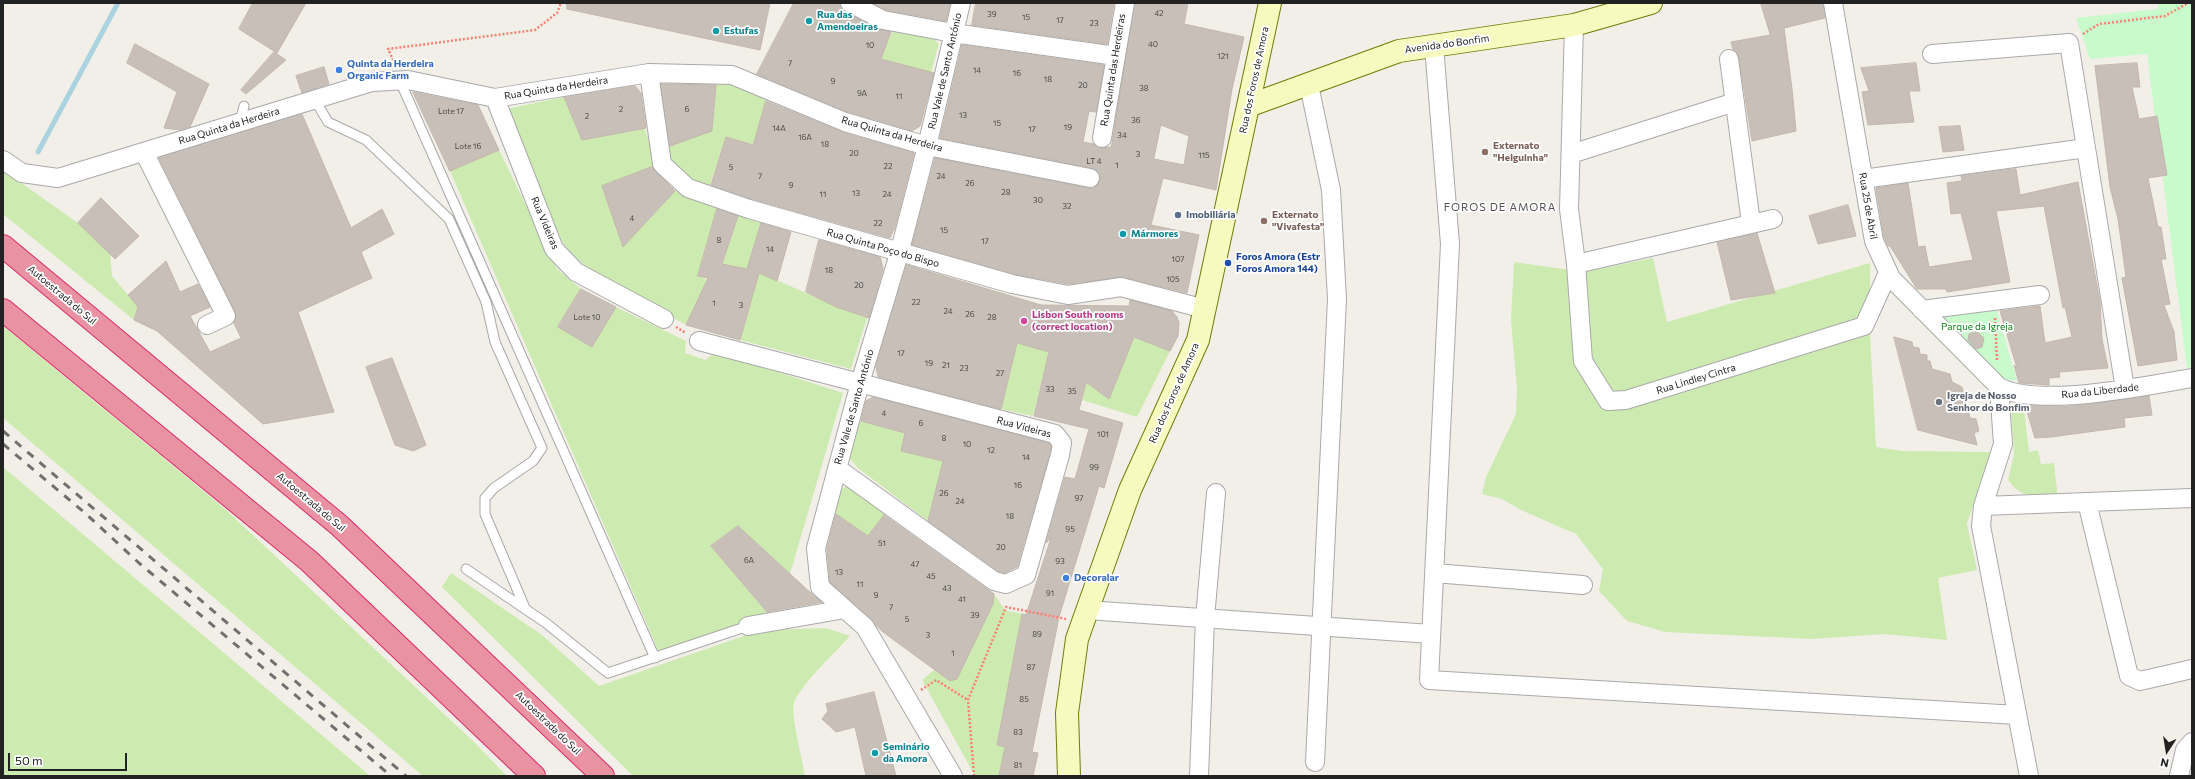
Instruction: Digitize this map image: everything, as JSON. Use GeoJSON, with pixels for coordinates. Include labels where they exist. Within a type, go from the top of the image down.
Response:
{"type":"FeatureCollection","features":[{"type":"Feature","properties":{"kind":"highway","name":"Autoestrada do Sul"},"geometry":{"type":"LineString","coordinates":[[3,246],[340,526],[603,776]]}},
{"type":"Feature","properties":{"kind":"highway"},"geometry":{"type":"LineString","coordinates":[[3,310],[309,561],[534,776]]}},
{"type":"Feature","properties":{"kind":"main road","name":"Rua dos Foros de Amora"},"geometry":{"type":"LineString","coordinates":[[1069,776],[1067,713],[1077,639],[1130,490],[1198,340],[1270,3]]}},
{"type":"Feature","properties":{"kind":"main road","name":"Avenida do Bonfim"},"geometry":{"type":"LineString","coordinates":[[1248,106],[1309,85],[1400,50],[1574,25],[1651,3]]}},
{"type":"Feature","properties":{"kind":"street"},"geometry":{"type":"LineString","coordinates":[[850,3],[883,20],[953,33],[1116,56]]}},
{"type":"Feature","properties":{"kind":"street","name":"Rua Vale de Santo António"},"geometry":{"type":"LineString","coordinates":[[953,776],[865,627],[820,587],[816,548],[860,384],[899,254],[927,146],[961,3]]}},
{"type":"Feature","properties":{"kind":"street","name":"Rua Quinta das Herdeiras"},"geometry":{"type":"LineString","coordinates":[[1102,138],[1124,3]]}},
{"type":"Feature","properties":{"kind":"street","name":"Rua 25 de Abril"},"geometry":{"type":"LineString","coordinates":[[1833,3],[1874,241],[1891,278],[2003,390]]}},
{"type":"Feature","properties":{"kind":"street"},"geometry":{"type":"LineString","coordinates":[[1574,25],[1569,209],[1576,264],[1773,219]]}},
{"type":"Feature","properties":{"kind":"street"},"geometry":{"type":"LineString","coordinates":[[1932,54],[2069,43],[2125,389]]}},
{"type":"Feature","properties":{"kind":"street"},"geometry":{"type":"LineString","coordinates":[[1434,46],[1450,244],[1429,680],[2017,715]]}},
{"type":"Feature","properties":{"kind":"street"},"geometry":{"type":"LineString","coordinates":[[1730,59],[1752,223]]}},
{"type":"Feature","properties":{"kind":"street","name":"Rua Quinta da Herdeira"},"geometry":{"type":"LineString","coordinates":[[3,160],[22,173],[58,178],[144,152],[242,114],[315,100],[398,74],[408,80],[495,98],[649,73],[732,75],[845,122],[927,146],[1090,178]]}},
{"type":"Feature","properties":{"kind":"street","name":"Rua Quinta Poço do Bispo"},"geometry":{"type":"LineString","coordinates":[[649,73],[662,164],[688,188],[749,209],[899,254],[1012,284],[1068,295],[1121,287],[1205,309]]}},
{"type":"Feature","properties":{"kind":"street"},"geometry":{"type":"LineString","coordinates":[[1309,85],[1331,190],[1337,299],[1316,762]]}},
{"type":"Feature","properties":{"kind":"street","name":"Rua Videiras"},"geometry":{"type":"LineString","coordinates":[[495,98],[554,249],[576,272],[664,320]]}},
{"type":"Feature","properties":{"kind":"street"},"geometry":{"type":"LineString","coordinates":[[1571,154],[1735,102]]}},
{"type":"Feature","properties":{"kind":"street"},"geometry":{"type":"LineString","coordinates":[[1863,179],[2086,148]]}},
{"type":"Feature","properties":{"kind":"street"},"geometry":{"type":"LineString","coordinates":[[144,152],[226,316],[207,325]]}},
{"type":"Feature","properties":{"kind":"street","name":"Rua Lindley Cintra"},"geometry":{"type":"LineString","coordinates":[[1576,264],[1583,361],[1608,401],[1626,400],[1864,326],[1888,272]]}},
{"type":"Feature","properties":{"kind":"street"},"geometry":{"type":"LineString","coordinates":[[1922,310],[2040,295]]}},
{"type":"Feature","properties":{"kind":"street","name":"Rua Videiras"},"geometry":{"type":"LineString","coordinates":[[699,342],[1055,434],[1062,443],[1060,455],[1026,574],[1006,584],[994,581],[837,468]]}},
{"type":"Feature","properties":{"kind":"street","name":"Rua da Liberdade"},"geometry":{"type":"LineString","coordinates":[[2003,390],[2038,397],[2125,389],[2192,378]]}},
{"type":"Feature","properties":{"kind":"street"},"geometry":{"type":"LineString","coordinates":[[2003,390],[2003,444],[1983,506],[1981,526],[2029,776]]}},
{"type":"Feature","properties":{"kind":"street"},"geometry":{"type":"LineString","coordinates":[[1199,776],[1205,618],[1216,493]]}},
{"type":"Feature","properties":{"kind":"street"},"geometry":{"type":"LineString","coordinates":[[1983,506],[2192,498]]}},
{"type":"Feature","properties":{"kind":"street"},"geometry":{"type":"LineString","coordinates":[[2087,502],[2129,676],[2140,681],[2192,669]]}},
{"type":"Feature","properties":{"kind":"street"},"geometry":{"type":"LineString","coordinates":[[1434,573],[1583,585]]}},
{"type":"Feature","properties":{"kind":"street"},"geometry":{"type":"LineString","coordinates":[[748,626],[845,609]]}},
{"type":"Feature","properties":{"kind":"street"},"geometry":{"type":"LineString","coordinates":[[1085,616],[1205,618],[1432,634]]}},
{"type":"Feature","properties":{"kind":"street"},"geometry":{"type":"LineString","coordinates":[[2179,776],[2185,750],[2192,742]]}},
{"type":"Feature","properties":{"kind":"lane"},"geometry":{"type":"LineString","coordinates":[[398,74],[655,658]]}},
{"type":"Feature","properties":{"kind":"lane"},"geometry":{"type":"LineString","coordinates":[[315,100],[328,122],[366,140],[449,219],[486,302],[496,342],[542,448],[533,461],[494,488],[485,498],[485,514],[525,608]]}},
{"type":"Feature","properties":{"kind":"lane"},"geometry":{"type":"LineString","coordinates":[[466,569],[546,623],[608,673],[748,626]]}},
{"type":"Feature","properties":{"kind":"path"},"geometry":{"type":"LineString","coordinates":[[398,74],[388,49],[535,30],[557,13],[561,3]]}},
{"type":"Feature","properties":{"kind":"path"},"geometry":{"type":"LineString","coordinates":[[2069,43],[2099,24],[2165,16],[2188,3]]}},
{"type":"Feature","properties":{"kind":"path"},"geometry":{"type":"LineString","coordinates":[[1994,301],[2003,390]]}},
{"type":"Feature","properties":{"kind":"path"},"geometry":{"type":"LineString","coordinates":[[664,320],[699,342]]}},
{"type":"Feature","properties":{"kind":"path"},"geometry":{"type":"LineString","coordinates":[[974,776],[968,700],[1006,607],[1085,616]]}},
{"type":"Feature","properties":{"kind":"path"},"geometry":{"type":"LineString","coordinates":[[908,698],[936,680],[968,700]]}},
{"type":"Feature","properties":{"kind":"green space"},"geometry":{"type":"Polygon","coordinates":[[[2158,3],[2192,3],[2192,367],[2187,368],[2147,54],[2090,59],[2076,18],[2158,9],[2158,3]]]}},
{"type":"Feature","properties":{"kind":"green space"},"geometry":{"type":"Polygon","coordinates":[[[892,32],[931,36],[938,43],[931,73],[881,59],[892,32]]]}},
{"type":"Feature","properties":{"kind":"green space"},"geometry":{"type":"Polygon","coordinates":[[[716,84],[735,85],[767,98],[753,145],[726,137],[709,188],[695,182],[683,173],[673,162],[667,147],[712,131],[716,84]]]}},
{"type":"Feature","properties":{"kind":"green space"},"geometry":{"type":"Polygon","coordinates":[[[564,97],[582,140],[644,128],[659,165],[602,186],[623,247],[676,190],[686,196],[718,206],[698,275],[707,280],[686,325],[637,299],[603,278],[573,255],[563,243],[507,117],[508,110],[511,108],[564,97]]]}},
{"type":"Feature","properties":{"kind":"green space"},"geometry":{"type":"Polygon","coordinates":[[[499,150],[557,269],[581,289],[558,327],[592,347],[616,307],[686,341],[685,353],[706,360],[715,352],[843,393],[790,574],[738,526],[711,546],[773,620],[659,652],[450,171],[499,150]]]}},
{"type":"Feature","properties":{"kind":"green space"},"geometry":{"type":"Polygon","coordinates":[[[3,170],[78,223],[110,253],[112,276],[138,307],[134,320],[3,214],[3,170]]]}},
{"type":"Feature","properties":{"kind":"green space"},"geometry":{"type":"Polygon","coordinates":[[[739,213],[762,221],[747,269],[721,267],[739,213]]]}},
{"type":"Feature","properties":{"kind":"green space"},"geometry":{"type":"Polygon","coordinates":[[[1653,258],[1667,322],[1870,263],[1870,333],[1876,447],[1903,451],[1990,452],[1967,524],[1977,570],[1938,578],[1947,640],[1884,634],[1812,639],[1665,632],[1627,621],[1599,591],[1603,569],[1576,534],[1521,510],[1502,499],[1482,494],[1486,477],[1516,414],[1517,389],[1511,320],[1514,262],[1584,272],[1653,258]]]}},
{"type":"Feature","properties":{"kind":"green space"},"geometry":{"type":"Polygon","coordinates":[[[759,273],[867,318],[851,369],[740,340],[759,273]]]}},
{"type":"Feature","properties":{"kind":"green space","name":"Parque da Igreja"},"geometry":{"type":"Polygon","coordinates":[[[1994,301],[2017,381],[1998,378],[1922,310],[1994,301]]]}},
{"type":"Feature","properties":{"kind":"green space"},"geometry":{"type":"Polygon","coordinates":[[[3,326],[224,508],[474,742],[507,776],[423,776],[3,418],[3,326]]]}},
{"type":"Feature","properties":{"kind":"green space"},"geometry":{"type":"Polygon","coordinates":[[[1134,337],[1170,351],[1137,417],[1082,400],[1086,382],[1109,398],[1134,337]]]}},
{"type":"Feature","properties":{"kind":"green space"},"geometry":{"type":"Polygon","coordinates":[[[1017,343],[1049,352],[1033,416],[1001,409],[1017,343]]]}},
{"type":"Feature","properties":{"kind":"green space"},"geometry":{"type":"Polygon","coordinates":[[[2023,402],[2029,452],[2038,450],[2041,464],[2054,463],[2058,498],[2036,497],[2024,494],[2013,486],[2008,480],[2014,454],[2011,409],[2023,402]]]}},
{"type":"Feature","properties":{"kind":"green space"},"geometry":{"type":"Polygon","coordinates":[[[857,420],[905,433],[902,451],[943,461],[928,521],[859,469],[849,458],[857,420]]]}},
{"type":"Feature","properties":{"kind":"green space"},"geometry":{"type":"Polygon","coordinates":[[[3,467],[355,763],[370,776],[3,776],[3,467]]]}},
{"type":"Feature","properties":{"kind":"green space"},"geometry":{"type":"Polygon","coordinates":[[[849,485],[887,512],[868,536],[833,512],[839,490],[849,485]]]}},
{"type":"Feature","properties":{"kind":"green space"},"geometry":{"type":"Polygon","coordinates":[[[451,573],[542,635],[599,686],[761,630],[826,628],[850,636],[803,687],[794,703],[793,709],[795,727],[805,776],[633,776],[442,587],[451,573]]]}},
{"type":"Feature","properties":{"kind":"green space"},"geometry":{"type":"Polygon","coordinates":[[[994,594],[1005,610],[1022,614],[997,745],[1005,747],[999,776],[975,776],[922,680],[934,670],[950,681],[957,679],[993,604],[994,594]]]}},
{"type":"Feature","properties":{"kind":"building"},"geometry":{"type":"Polygon","coordinates":[[[253,3],[306,3],[277,53],[239,29],[253,3]]]}},
{"type":"Feature","properties":{"kind":"building","name":"Estufas"},"geometry":{"type":"Polygon","coordinates":[[[567,3],[770,3],[760,50],[567,9],[567,3]]]}},
{"type":"Feature","properties":{"kind":"building"},"geometry":{"type":"Polygon","coordinates":[[[794,3],[840,3],[845,12],[878,29],[891,32],[881,59],[934,73],[920,126],[912,131],[848,112],[757,74],[794,3]]]}},
{"type":"Feature","properties":{"kind":"building"},"geometry":{"type":"Polygon","coordinates":[[[873,3],[950,3],[946,21],[886,10],[873,3]]]}},
{"type":"Feature","properties":{"kind":"building"},"geometry":{"type":"Polygon","coordinates":[[[976,3],[1114,3],[1107,44],[972,25],[976,3]]]}},
{"type":"Feature","properties":{"kind":"building"},"geometry":{"type":"Polygon","coordinates":[[[1135,3],[1188,3],[1184,24],[1244,37],[1232,89],[1216,190],[1163,178],[1151,225],[1199,235],[1187,293],[1123,277],[1068,284],[1014,274],[912,245],[935,158],[1088,188],[1094,188],[1100,180],[1100,174],[1092,168],[940,138],[962,45],[1104,65],[1096,112],[1089,111],[1083,142],[1094,144],[1101,148],[1111,147],[1135,3]],[[1161,125],[1154,159],[1184,165],[1189,136],[1161,125]]]}},
{"type":"Feature","properties":{"kind":"building"},"geometry":{"type":"Polygon","coordinates":[[[1761,3],[1823,3],[1825,18],[1784,28],[1796,131],[1752,141],[1739,58],[1733,49],[1731,42],[1770,35],[1761,3]]]}},
{"type":"Feature","properties":{"kind":"building"},"geometry":{"type":"Polygon","coordinates":[[[135,44],[209,84],[190,127],[180,130],[164,128],[177,92],[127,63],[135,44]]]}},
{"type":"Feature","properties":{"kind":"building"},"geometry":{"type":"Polygon","coordinates":[[[274,52],[286,60],[246,94],[241,90],[274,52]]]}},
{"type":"Feature","properties":{"kind":"building"},"geometry":{"type":"Polygon","coordinates":[[[1916,63],[1920,91],[1909,91],[1914,122],[1868,125],[1862,92],[1869,91],[1861,68],[1916,63]]]}},
{"type":"Feature","properties":{"kind":"building"},"geometry":{"type":"Polygon","coordinates":[[[2137,63],[2140,87],[2132,87],[2139,119],[2157,116],[2167,175],[2148,178],[2158,227],[2161,227],[2166,259],[2161,259],[2170,304],[2164,305],[2174,332],[2177,360],[2138,366],[2122,278],[2126,277],[2118,219],[2110,187],[2095,66],[2137,63]]]}},
{"type":"Feature","properties":{"kind":"building"},"geometry":{"type":"Polygon","coordinates":[[[324,67],[329,84],[302,93],[296,76],[324,67]]]}},
{"type":"Feature","properties":{"kind":"building"},"geometry":{"type":"Polygon","coordinates":[[[661,84],[716,85],[712,131],[670,146],[661,84]]]}},
{"type":"Feature","properties":{"kind":"building"},"geometry":{"type":"Polygon","coordinates":[[[635,86],[641,93],[646,128],[582,140],[564,97],[635,86]]]}},
{"type":"Feature","properties":{"kind":"building"},"geometry":{"type":"Polygon","coordinates":[[[413,92],[478,105],[499,150],[450,171],[413,92]]]}},
{"type":"Feature","properties":{"kind":"building"},"geometry":{"type":"Polygon","coordinates":[[[766,101],[842,132],[914,153],[895,227],[890,238],[752,199],[711,185],[726,137],[753,145],[766,101]]]}},
{"type":"Feature","properties":{"kind":"building"},"geometry":{"type":"Polygon","coordinates":[[[302,114],[351,228],[382,209],[394,234],[361,252],[372,278],[298,312],[334,412],[263,424],[157,331],[134,320],[138,307],[128,295],[166,261],[180,292],[198,284],[210,307],[190,316],[210,352],[241,338],[234,323],[236,317],[235,311],[159,158],[302,114]]]}},
{"type":"Feature","properties":{"kind":"building"},"geometry":{"type":"Polygon","coordinates":[[[1960,126],[1964,150],[1943,152],[1939,127],[1960,126]]]}},
{"type":"Feature","properties":{"kind":"building"},"geometry":{"type":"Polygon","coordinates":[[[652,167],[675,191],[623,247],[602,186],[652,167]]]}},
{"type":"Feature","properties":{"kind":"building"},"geometry":{"type":"Polygon","coordinates":[[[2016,169],[2020,195],[2078,182],[2100,302],[2102,339],[2108,368],[2059,372],[2060,377],[2049,378],[2049,385],[2019,383],[2014,365],[2017,368],[2000,311],[2040,306],[2045,343],[2072,337],[2065,307],[2063,308],[2044,206],[1996,211],[2010,282],[1947,292],[1946,289],[1917,289],[1890,246],[1888,246],[1884,237],[1876,188],[1908,183],[1918,247],[1925,246],[1929,267],[1973,260],[1961,213],[1951,214],[1947,183],[1962,181],[1961,176],[2016,169]]]}},
{"type":"Feature","properties":{"kind":"building"},"geometry":{"type":"Polygon","coordinates":[[[101,198],[139,236],[115,259],[78,223],[101,198]]]}},
{"type":"Feature","properties":{"kind":"building"},"geometry":{"type":"Polygon","coordinates":[[[1848,205],[1856,236],[1818,244],[1809,216],[1848,205]]]}},
{"type":"Feature","properties":{"kind":"building"},"geometry":{"type":"Polygon","coordinates":[[[717,209],[738,216],[722,264],[747,269],[761,223],[791,232],[777,281],[759,273],[740,340],[686,325],[708,278],[698,276],[717,209]]]}},
{"type":"Feature","properties":{"kind":"building"},"geometry":{"type":"Polygon","coordinates":[[[1757,233],[1775,293],[1731,300],[1717,242],[1757,233]]]}},
{"type":"Feature","properties":{"kind":"building"},"geometry":{"type":"Polygon","coordinates":[[[819,240],[880,257],[883,269],[869,318],[836,307],[806,292],[819,240]]]}},
{"type":"Feature","properties":{"kind":"building"},"geometry":{"type":"Polygon","coordinates":[[[907,265],[1041,305],[1129,306],[1130,300],[1172,311],[1177,317],[1179,323],[1178,336],[1170,351],[1134,337],[1109,399],[1086,382],[1079,410],[1123,423],[1104,488],[1099,486],[1059,617],[1032,752],[1038,753],[1033,776],[999,776],[1005,747],[997,745],[1022,614],[1026,615],[1051,538],[1046,543],[1065,477],[1075,479],[1089,429],[1034,416],[1049,352],[1017,343],[1001,409],[878,377],[876,367],[907,265]]]}},
{"type":"Feature","properties":{"kind":"building"},"geometry":{"type":"Polygon","coordinates":[[[581,289],[616,307],[592,347],[558,327],[581,289]]]}},
{"type":"Feature","properties":{"kind":"building"},"geometry":{"type":"Polygon","coordinates":[[[1977,332],[1984,338],[1982,347],[1976,349],[1968,340],[1969,334],[1977,332]]]}},
{"type":"Feature","properties":{"kind":"building","name":"Igreja de Nosso Senhor do Bonfim"},"geometry":{"type":"Polygon","coordinates":[[[1894,337],[1912,342],[1913,347],[1919,348],[1920,354],[1927,355],[1927,361],[1930,361],[1932,369],[1950,374],[1952,382],[1962,387],[1970,418],[1976,419],[1979,431],[1974,433],[1977,445],[1918,430],[1894,337]]]}},
{"type":"Feature","properties":{"kind":"building"},"geometry":{"type":"Polygon","coordinates":[[[392,358],[426,445],[413,451],[395,445],[366,367],[392,358]]]}},
{"type":"Feature","properties":{"kind":"building"},"geometry":{"type":"Polygon","coordinates":[[[2149,396],[2152,415],[2124,418],[2125,427],[2051,437],[2035,438],[2025,405],[2066,406],[2149,396]]]}},
{"type":"Feature","properties":{"kind":"building"},"geometry":{"type":"Polygon","coordinates":[[[874,397],[1049,443],[1051,446],[1050,453],[1017,567],[1005,573],[998,571],[928,521],[943,461],[901,451],[905,433],[861,421],[866,401],[874,397]]]}},
{"type":"Feature","properties":{"kind":"building"},"geometry":{"type":"Polygon","coordinates":[[[836,514],[868,536],[884,515],[994,594],[993,604],[957,679],[950,681],[883,632],[830,582],[827,549],[836,514]]]}},
{"type":"Feature","properties":{"kind":"building"},"geometry":{"type":"Polygon","coordinates":[[[738,526],[822,602],[767,612],[711,546],[738,526]]]}},
{"type":"Feature","properties":{"kind":"building","name":"Seminário da Amora"},"geometry":{"type":"Polygon","coordinates":[[[874,692],[896,776],[866,776],[855,727],[836,732],[822,719],[828,711],[826,704],[874,692]]]}},
{"type":"Feature","properties":{"kind":"waterway"},"geometry":{"type":"LineString","coordinates":[[38,152],[118,3]]}},
{"type":"Feature","properties":{"kind":"railway"},"geometry":{"type":"LineString","coordinates":[[3,431],[406,776]]}},
{"type":"Feature","properties":{"kind":"railway"},"geometry":{"type":"LineString","coordinates":[[3,444],[85,513],[139,563],[391,776]]}},
{"type":"Feature","properties":{"kind":"place","name":"Rua das Amendoeiras"},"geometry":{"type":"Point","coordinates":[809,21]}},
{"type":"Feature","properties":{"kind":"place","name":"Estufas"},"geometry":{"type":"Point","coordinates":[716,31]}},
{"type":"Feature","properties":{"kind":"place","name":"Quinta da Herdeira Organic Farm"},"geometry":{"type":"Point","coordinates":[339,70]}},
{"type":"Feature","properties":{"kind":"place","name":"Externato \"Helguinha\""},"geometry":{"type":"Point","coordinates":[1485,152]}},
{"type":"Feature","properties":{"kind":"place","name":"Imobiliária"},"geometry":{"type":"Point","coordinates":[1178,215]}},
{"type":"Feature","properties":{"kind":"place","name":"Externato \"Vivafesta\""},"geometry":{"type":"Point","coordinates":[1264,221]}},
{"type":"Feature","properties":{"kind":"place","name":"Mármores"},"geometry":{"type":"Point","coordinates":[1123,234]}},
{"type":"Feature","properties":{"kind":"place","name":"Foros Amora (Estr Foros Amora 144)"},"geometry":{"type":"Point","coordinates":[1228,263]}},
{"type":"Feature","properties":{"kind":"place","name":"Lisbon South rooms (correct location)"},"geometry":{"type":"Point","coordinates":[1024,321]}},
{"type":"Feature","properties":{"kind":"place","name":"Igreja de Nosso Senhor do Bonfim"},"geometry":{"type":"Point","coordinates":[1939,402]}},
{"type":"Feature","properties":{"kind":"place","name":"Decoralar"},"geometry":{"type":"Point","coordinates":[1066,578]}},
{"type":"Feature","properties":{"kind":"place","name":"Seminário da Amora"},"geometry":{"type":"Point","coordinates":[875,753]}},
{"type":"Feature","properties":{"kind":"district","name":"FOROS DE AMORA"},"geometry":{"type":"Point","coordinates":[1500,207]}}]}
